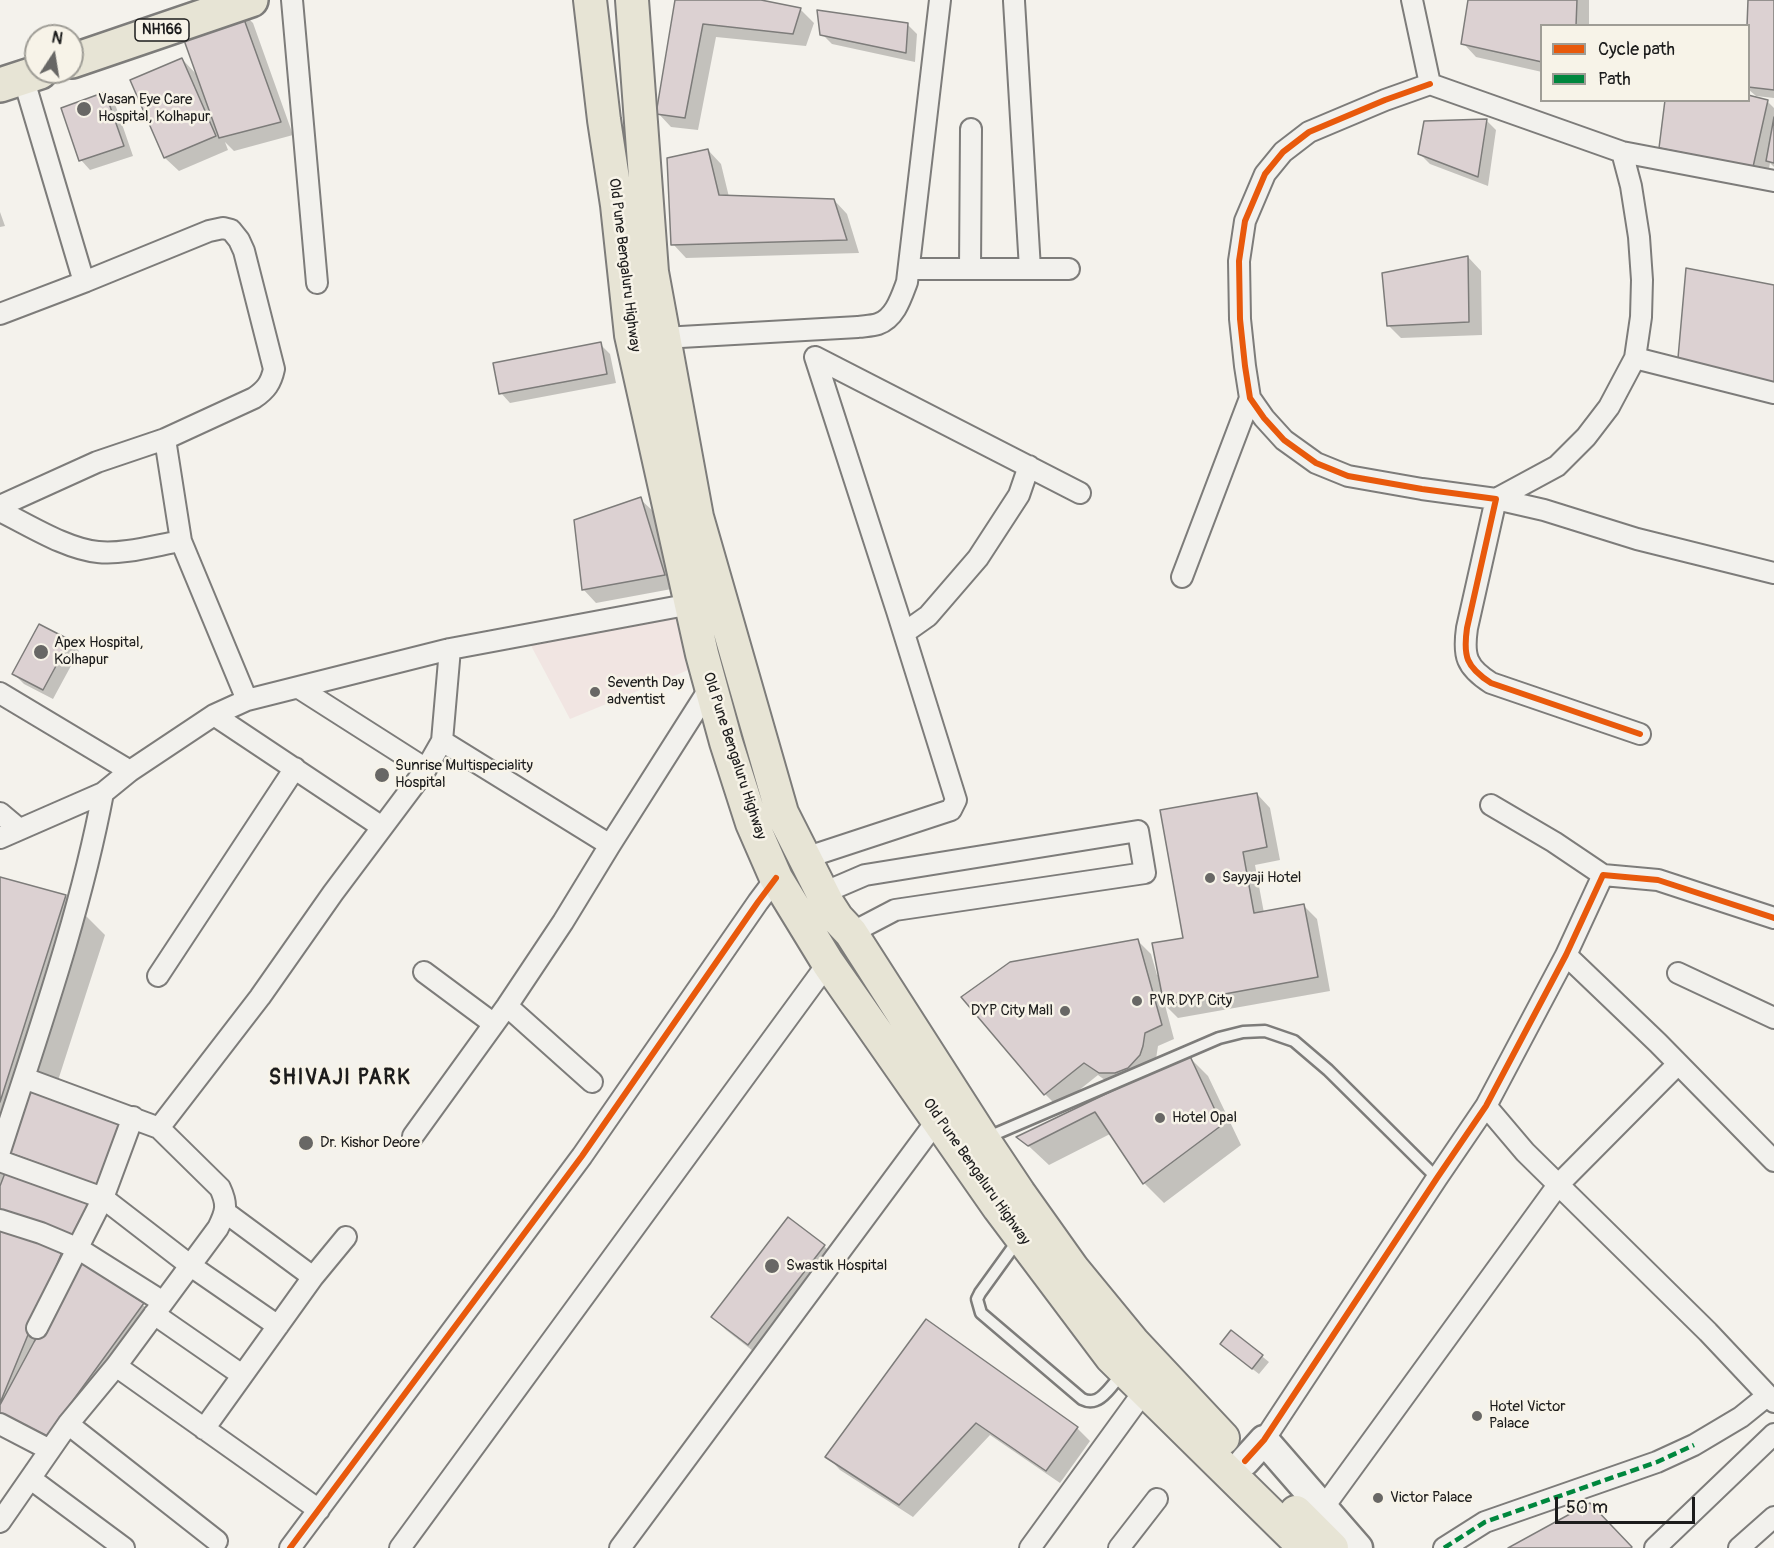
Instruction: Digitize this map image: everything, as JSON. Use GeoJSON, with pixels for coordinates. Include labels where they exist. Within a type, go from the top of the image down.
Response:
{"type":"FeatureCollection","features":[{"type":"Feature","properties":{"kind":"highway","name":"NH166"},"geometry":{"type":"LineString","coordinates":[[84,41],[205,0]]}},
{"type":"Feature","properties":{"kind":"highway","name":"NH166"},"geometry":{"type":"LineString","coordinates":[[84,57],[251,0]]}},
{"type":"Feature","properties":{"kind":"main road","name":"Old Pune Bengaluru Highway"},"geometry":{"type":"LineString","coordinates":[[590,0],[617,205],[631,335],[705,601],[782,813],[837,918],[851,933],[983,1139],[1073,1269],[1133,1342],[1143,1377]]}},
{"type":"Feature","properties":{"kind":"main road","name":"Old Pune Bengaluru Highway"},"geometry":{"type":"LineString","coordinates":[[633,0],[652,272],[697,517],[711,686],[726,742],[753,823],[776,878],[828,963],[1021,1237],[1111,1356],[1143,1377],[1249,1461],[1332,1548]]}},
{"type":"Feature","properties":{"kind":"main road","name":"Old Pune Bengaluru Highway"},"geometry":{"type":"LineString","coordinates":[[1249,1461],[1305,1548]]}},
{"type":"Feature","properties":{"kind":"street"},"geometry":{"type":"LineString","coordinates":[[292,0],[316,283]]}},
{"type":"Feature","properties":{"kind":"street"},"geometry":{"type":"LineString","coordinates":[[663,338],[847,328],[878,324],[891,316],[907,282],[940,0]]}},
{"type":"Feature","properties":{"kind":"street"},"geometry":{"type":"LineString","coordinates":[[1412,0],[1430,84]]}},
{"type":"Feature","properties":{"kind":"street"},"geometry":{"type":"LineString","coordinates":[[1014,1],[1030,269]]}},
{"type":"Feature","properties":{"kind":"street"},"geometry":{"type":"LineString","coordinates":[[20,72],[84,282]]}},
{"type":"Feature","properties":{"kind":"street"},"geometry":{"type":"LineString","coordinates":[[1774,181],[1622,152],[1430,84],[1309,132],[1283,152],[1265,174],[1245,221],[1239,261],[1240,319],[1250,398],[1284,440],[1316,463],[1348,476],[1496,499],[1544,510],[1636,539],[1774,573]]}},
{"type":"Feature","properties":{"kind":"street"},"geometry":{"type":"LineString","coordinates":[[970,269],[971,129]]}},
{"type":"Feature","properties":{"kind":"street"},"geometry":{"type":"LineString","coordinates":[[1622,152],[1631,186],[1639,237],[1642,280],[1641,316],[1635,358],[1609,407],[1586,437],[1557,466],[1496,499],[1465,645],[1469,662],[1478,674],[1491,682],[1640,734]]}},
{"type":"Feature","properties":{"kind":"street"},"geometry":{"type":"LineString","coordinates":[[0,314],[209,231],[223,228],[231,230],[244,251],[274,369],[272,380],[265,390],[254,398],[165,439],[97,462],[0,506]]}},
{"type":"Feature","properties":{"kind":"street"},"geometry":{"type":"LineString","coordinates":[[909,269],[1069,269]]}},
{"type":"Feature","properties":{"kind":"street"},"geometry":{"type":"LineString","coordinates":[[805,858],[951,810],[956,800],[815,357],[1080,493]]}},
{"type":"Feature","properties":{"kind":"street"},"geometry":{"type":"LineString","coordinates":[[1635,358],[1774,393]]}},
{"type":"Feature","properties":{"kind":"street"},"geometry":{"type":"LineString","coordinates":[[1182,577],[1250,398]]}},
{"type":"Feature","properties":{"kind":"street"},"geometry":{"type":"LineString","coordinates":[[165,439],[181,542],[247,700]]}},
{"type":"Feature","properties":{"kind":"street"},"geometry":{"type":"LineString","coordinates":[[904,633],[928,616],[978,558],[1019,495],[1029,466]]}},
{"type":"Feature","properties":{"kind":"street"},"geometry":{"type":"LineString","coordinates":[[0,511],[50,536],[99,553],[181,542]]}},
{"type":"Feature","properties":{"kind":"street"},"geometry":{"type":"LineString","coordinates":[[0,838],[102,793],[130,771],[214,715],[247,700],[450,649],[705,601]]}},
{"type":"Feature","properties":{"kind":"street"},"geometry":{"type":"LineString","coordinates":[[159,1128],[260,997],[382,826],[426,769],[442,741],[450,649]]}},
{"type":"Feature","properties":{"kind":"street"},"geometry":{"type":"LineString","coordinates":[[413,1136],[507,1006],[563,922],[711,686]]}},
{"type":"Feature","properties":{"kind":"street"},"geometry":{"type":"LineString","coordinates":[[299,688],[426,769]]}},
{"type":"Feature","properties":{"kind":"street"},"geometry":{"type":"LineString","coordinates":[[0,693],[130,771]]}},
{"type":"Feature","properties":{"kind":"street"},"geometry":{"type":"LineString","coordinates":[[214,715],[382,826]]}},
{"type":"Feature","properties":{"kind":"street"},"geometry":{"type":"LineString","coordinates":[[442,741],[610,845]]}},
{"type":"Feature","properties":{"kind":"street"},"geometry":{"type":"LineString","coordinates":[[158,976],[295,768]]}},
{"type":"Feature","properties":{"kind":"street"},"geometry":{"type":"LineString","coordinates":[[0,1151],[72,923],[95,835],[102,793]]}},
{"type":"Feature","properties":{"kind":"street"},"geometry":{"type":"LineString","coordinates":[[1491,805],[1554,842],[1603,875],[1658,880],[1774,918]]}},
{"type":"Feature","properties":{"kind":"street"},"geometry":{"type":"LineString","coordinates":[[0,813],[19,829]]}},
{"type":"Feature","properties":{"kind":"street"},"geometry":{"type":"LineString","coordinates":[[823,893],[865,875],[1138,831],[1145,873],[895,910],[851,933]]}},
{"type":"Feature","properties":{"kind":"street"},"geometry":{"type":"LineString","coordinates":[[1287,1548],[1269,1530],[1234,1486],[1486,1106],[1566,955],[1603,875]]}},
{"type":"Feature","properties":{"kind":"street"},"geometry":{"type":"LineString","coordinates":[[290,1548],[582,1156],[776,878]]}},
{"type":"Feature","properties":{"kind":"street"},"geometry":{"type":"LineString","coordinates":[[1566,955],[1774,1161]]}},
{"type":"Feature","properties":{"kind":"street"},"geometry":{"type":"LineString","coordinates":[[400,1548],[828,963]]}},
{"type":"Feature","properties":{"kind":"street"},"geometry":{"type":"LineString","coordinates":[[424,972],[494,1024]]}},
{"type":"Feature","properties":{"kind":"street"},"geometry":{"type":"LineString","coordinates":[[1678,973],[1774,1018]]}},
{"type":"Feature","properties":{"kind":"street"},"geometry":{"type":"LineString","coordinates":[[507,1006],[592,1082]]}},
{"type":"Feature","properties":{"kind":"street"},"geometry":{"type":"LineString","coordinates":[[1323,1508],[1558,1185],[1678,1064]]}},
{"type":"Feature","properties":{"kind":"street"},"geometry":{"type":"LineString","coordinates":[[0,1522],[68,1424],[116,1366],[191,1266],[218,1228],[225,1212],[225,1200],[220,1188],[159,1128],[24,1078]]}},
{"type":"Feature","properties":{"kind":"street"},"geometry":{"type":"LineString","coordinates":[[1444,1548],[1485,1522],[1657,1462],[1694,1445],[1771,1399],[1708,1332],[1525,1152],[1486,1106]]}},
{"type":"Feature","properties":{"kind":"street"},"geometry":{"type":"LineString","coordinates":[[37,1328],[103,1198],[133,1118]]}},
{"type":"Feature","properties":{"kind":"street"},"geometry":{"type":"LineString","coordinates":[[620,1548],[938,1119]]}},
{"type":"Feature","properties":{"kind":"street"},"geometry":{"type":"LineString","coordinates":[[0,1161],[103,1198],[191,1266],[278,1326]]}},
{"type":"Feature","properties":{"kind":"street"},"geometry":{"type":"LineString","coordinates":[[225,1212],[313,1277]]}},
{"type":"Feature","properties":{"kind":"street"},"geometry":{"type":"LineString","coordinates":[[0,1220],[77,1248],[120,1273],[242,1376]]}},
{"type":"Feature","properties":{"kind":"street"},"geometry":{"type":"LineString","coordinates":[[204,1429],[313,1277],[346,1237]]}},
{"type":"Feature","properties":{"kind":"street"},"geometry":{"type":"LineString","coordinates":[[116,1366],[320,1510]]}},
{"type":"Feature","properties":{"kind":"street"},"geometry":{"type":"LineString","coordinates":[[1030,1548],[1143,1377]]}},
{"type":"Feature","properties":{"kind":"street"},"geometry":{"type":"LineString","coordinates":[[0,1424],[50,1450]]}},
{"type":"Feature","properties":{"kind":"street"},"geometry":{"type":"LineString","coordinates":[[68,1424],[217,1540]]}},
{"type":"Feature","properties":{"kind":"street"},"geometry":{"type":"LineString","coordinates":[[1655,1548],[1774,1434]]}},
{"type":"Feature","properties":{"kind":"street"},"geometry":{"type":"LineString","coordinates":[[1249,1461],[1323,1508],[1358,1548]]}},
{"type":"Feature","properties":{"kind":"street"},"geometry":{"type":"LineString","coordinates":[[31,1479],[124,1548]]}},
{"type":"Feature","properties":{"kind":"street"},"geometry":{"type":"LineString","coordinates":[[1119,1548],[1157,1499]]}},
{"type":"Feature","properties":{"kind":"street"},"geometry":{"type":"LineString","coordinates":[[1739,1548],[1774,1517]]}},
{"type":"Feature","properties":{"kind":"lane"},"geometry":{"type":"LineString","coordinates":[[983,1139],[1219,1038],[1243,1032],[1265,1031],[1294,1041],[1328,1070],[1437,1178]]}},
{"type":"Feature","properties":{"kind":"lane"},"geometry":{"type":"LineString","coordinates":[[1021,1237],[980,1293],[977,1299],[981,1313],[1082,1399],[1096,1401],[1143,1377]]}},
{"type":"Feature","properties":{"kind":"shaded area","name":"Seventh Day adventist"},"geometry":{"type":"Polygon","coordinates":[[[676,613],[698,666],[570,719],[528,640],[676,613]]]}},
{"type":"Feature","properties":{"kind":"building"},"geometry":{"type":"Polygon","coordinates":[[[675,0],[761,0],[801,8],[793,34],[703,24],[685,118],[656,114],[675,0]]]}},
{"type":"Feature","properties":{"kind":"building"},"geometry":{"type":"Polygon","coordinates":[[[1468,0],[1577,0],[1576,24],[1540,24],[1540,62],[1461,44],[1468,0]]]}},
{"type":"Feature","properties":{"kind":"building"},"geometry":{"type":"Polygon","coordinates":[[[1748,0],[1774,0],[1774,90],[1750,87],[1750,24],[1747,24],[1748,0]]]}},
{"type":"Feature","properties":{"kind":"building"},"geometry":{"type":"Polygon","coordinates":[[[240,8],[281,122],[219,138],[180,29],[240,8]]]}},
{"type":"Feature","properties":{"kind":"building"},"geometry":{"type":"Polygon","coordinates":[[[817,10],[908,23],[906,53],[820,35],[817,10]]]}},
{"type":"Feature","properties":{"kind":"building"},"geometry":{"type":"Polygon","coordinates":[[[182,58],[216,136],[164,158],[130,80],[182,58]]]}},
{"type":"Feature","properties":{"kind":"building"},"geometry":{"type":"Polygon","coordinates":[[[105,92],[124,146],[79,161],[61,108],[105,92]]]}},
{"type":"Feature","properties":{"kind":"building"},"geometry":{"type":"Polygon","coordinates":[[[1750,96],[1768,100],[1753,167],[1659,148],[1665,102],[1750,102],[1750,96]]]}},
{"type":"Feature","properties":{"kind":"building"},"geometry":{"type":"Polygon","coordinates":[[[1774,117],[1774,163],[1766,161],[1774,117]]]}},
{"type":"Feature","properties":{"kind":"building"},"geometry":{"type":"Polygon","coordinates":[[[1487,119],[1478,177],[1418,154],[1424,121],[1487,119]]]}},
{"type":"Feature","properties":{"kind":"building"},"geometry":{"type":"Polygon","coordinates":[[[708,149],[719,195],[834,199],[847,240],[671,245],[667,158],[708,149]]]}},
{"type":"Feature","properties":{"kind":"building"},"geometry":{"type":"Polygon","coordinates":[[[1468,256],[1469,322],[1387,326],[1382,273],[1468,256]]]}},
{"type":"Feature","properties":{"kind":"building"},"geometry":{"type":"Polygon","coordinates":[[[1686,268],[1774,285],[1774,384],[1678,358],[1686,268]]]}},
{"type":"Feature","properties":{"kind":"building"},"geometry":{"type":"Polygon","coordinates":[[[601,342],[607,374],[499,394],[493,363],[601,342]]]}},
{"type":"Feature","properties":{"kind":"building"},"geometry":{"type":"Polygon","coordinates":[[[641,497],[665,575],[582,590],[574,520],[641,497]]]}},
{"type":"Feature","properties":{"kind":"building"},"geometry":{"type":"Polygon","coordinates":[[[39,624],[70,640],[43,690],[12,674],[39,624]]]}},
{"type":"Feature","properties":{"kind":"building","name":"Sayyaji Hotel"},"geometry":{"type":"Polygon","coordinates":[[[1257,793],[1267,847],[1243,852],[1254,913],[1304,904],[1318,977],[1164,1005],[1152,943],[1183,938],[1160,810],[1257,793]]]}},
{"type":"Feature","properties":{"kind":"building"},"geometry":{"type":"Polygon","coordinates":[[[0,877],[66,895],[0,1102],[0,877]]]}},
{"type":"Feature","properties":{"kind":"building","name":"DYP City Mall"},"geometry":{"type":"Polygon","coordinates":[[[1138,939],[1162,1025],[1145,1033],[1140,1055],[1128,1068],[1115,1073],[1099,1073],[1084,1063],[1044,1095],[961,997],[1010,962],[1138,939]]]}},
{"type":"Feature","properties":{"kind":"building","name":"Hotel Opal"},"geometry":{"type":"Polygon","coordinates":[[[1189,1054],[1222,1125],[1143,1184],[1095,1112],[1028,1146],[1016,1137],[1189,1054]]]}},
{"type":"Feature","properties":{"kind":"building"},"geometry":{"type":"Polygon","coordinates":[[[31,1089],[120,1122],[99,1186],[10,1153],[31,1089]]]}},
{"type":"Feature","properties":{"kind":"building"},"geometry":{"type":"Polygon","coordinates":[[[5,1173],[88,1203],[75,1237],[0,1209],[0,1186],[5,1173]]]}},
{"type":"Feature","properties":{"kind":"building"},"geometry":{"type":"Polygon","coordinates":[[[788,1217],[825,1245],[748,1345],[711,1317],[788,1217]]]}},
{"type":"Feature","properties":{"kind":"building"},"geometry":{"type":"Polygon","coordinates":[[[0,1229],[62,1252],[0,1403],[0,1229]]]}},
{"type":"Feature","properties":{"kind":"building"},"geometry":{"type":"Polygon","coordinates":[[[81,1262],[144,1303],[47,1436],[0,1413],[0,1405],[81,1262]]]}},
{"type":"Feature","properties":{"kind":"building"},"geometry":{"type":"Polygon","coordinates":[[[926,1319],[1078,1427],[1046,1471],[976,1423],[899,1505],[825,1457],[926,1319]]]}},
{"type":"Feature","properties":{"kind":"building"},"geometry":{"type":"Polygon","coordinates":[[[1231,1330],[1263,1355],[1252,1369],[1220,1344],[1231,1330]]]}},
{"type":"Feature","properties":{"kind":"building"},"geometry":{"type":"Polygon","coordinates":[[[1590,1503],[1631,1548],[1508,1548],[1590,1503]]]}},
{"type":"Feature","properties":{"kind":"marked path"},"geometry":{"type":"LineString","coordinates":[[1444,1548],[1485,1522],[1657,1462],[1694,1445]]}},
{"type":"Feature","properties":{"kind":"cycle path"},"geometry":{"type":"LineString","coordinates":[[1430,84],[1309,132],[1283,152],[1265,174],[1245,221],[1239,261],[1240,319],[1250,398],[1284,440],[1316,463],[1348,476],[1496,499],[1467,628],[1466,653],[1471,666],[1491,683],[1640,734]]}},
{"type":"Feature","properties":{"kind":"cycle path"},"geometry":{"type":"LineString","coordinates":[[1245,1461],[1264,1440],[1486,1106],[1566,955],[1603,875],[1658,880],[1774,918]]}},
{"type":"Feature","properties":{"kind":"cycle path"},"geometry":{"type":"LineString","coordinates":[[290,1548],[582,1156],[776,878]]}},
{"type":"Feature","properties":{"kind":"place","name":"Vasan Eye Care Hospital, Kolhapur"},"geometry":{"type":"Point","coordinates":[84,109]}},
{"type":"Feature","properties":{"kind":"place","name":"Apex Hospital, Kolhapur"},"geometry":{"type":"Point","coordinates":[41,652]}},
{"type":"Feature","properties":{"kind":"place","name":"Seventh Day adventist"},"geometry":{"type":"Point","coordinates":[595,692]}},
{"type":"Feature","properties":{"kind":"place","name":"Sunrise Multispeciality Hospital"},"geometry":{"type":"Point","coordinates":[382,775]}},
{"type":"Feature","properties":{"kind":"place","name":"Sayyaji Hotel"},"geometry":{"type":"Point","coordinates":[1210,878]}},
{"type":"Feature","properties":{"kind":"place","name":"PVR DYP City"},"geometry":{"type":"Point","coordinates":[1137,1001]}},
{"type":"Feature","properties":{"kind":"place","name":"DYP City Mall"},"geometry":{"type":"Point","coordinates":[1065,1011]}},
{"type":"Feature","properties":{"kind":"place","name":"Hotel Opal"},"geometry":{"type":"Point","coordinates":[1160,1118]}},
{"type":"Feature","properties":{"kind":"place","name":"Dr. Kishor Deore"},"geometry":{"type":"Point","coordinates":[306,1143]}},
{"type":"Feature","properties":{"kind":"place","name":"Swastik Hospital"},"geometry":{"type":"Point","coordinates":[772,1266]}},
{"type":"Feature","properties":{"kind":"place","name":"Hotel Victor Palace"},"geometry":{"type":"Point","coordinates":[1477,1416]}},
{"type":"Feature","properties":{"kind":"place","name":"Victor Palace"},"geometry":{"type":"Point","coordinates":[1378,1498]}},
{"type":"Feature","properties":{"kind":"district","name":"SHIVAJI PARK"},"geometry":{"type":"Point","coordinates":[340,1079]}}]}
